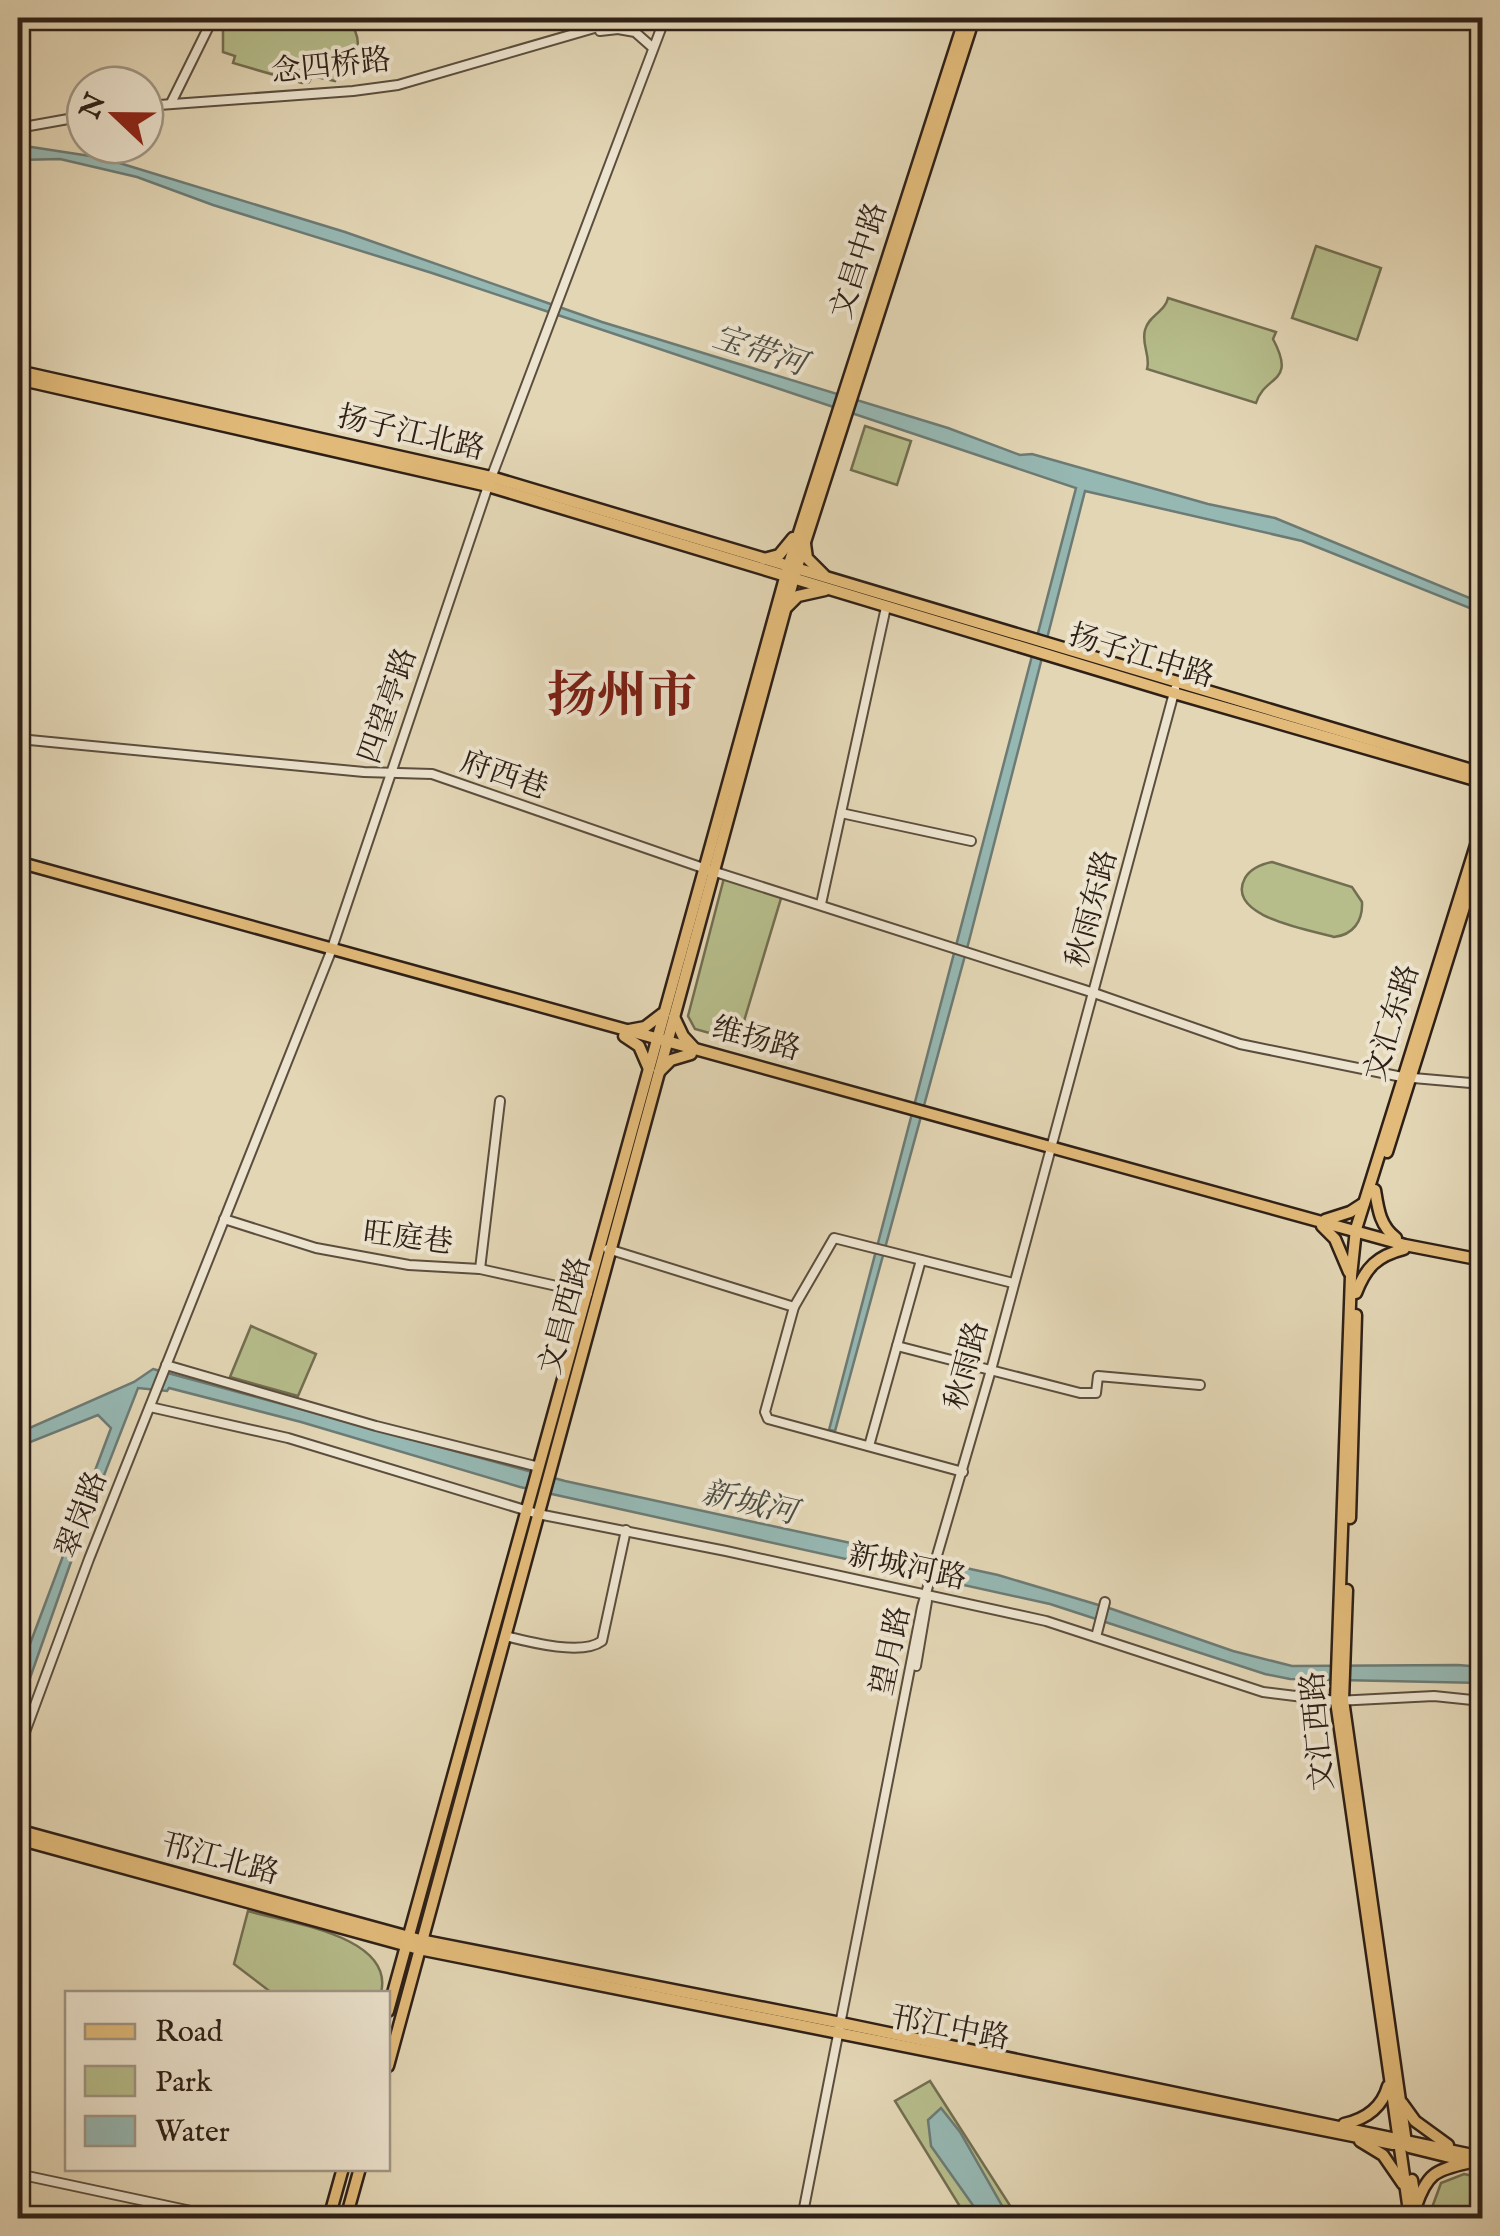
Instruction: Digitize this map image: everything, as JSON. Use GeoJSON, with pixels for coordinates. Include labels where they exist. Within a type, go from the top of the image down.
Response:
{"type":"FeatureCollection","features":[{"type":"Feature","properties":{"kind":"main road","name":"文昌中路"},"geometry":{"type":"LineString","coordinates":[[791,573],[804,543],[965,18]]}},
{"type":"Feature","properties":{"kind":"main road","name":"文昌中路"},"geometry":{"type":"LineString","coordinates":[[848,394],[974,18]]}},
{"type":"Feature","properties":{"kind":"main road","name":"扬子江北路"},"geometry":{"type":"LineString","coordinates":[[18,371],[490,482],[763,560],[791,573]]}},
{"type":"Feature","properties":{"kind":"main road","name":"扬子江北路"},"geometry":{"type":"LineString","coordinates":[[18,379],[490,482],[750,566],[791,573]]}},
{"type":"Feature","properties":{"kind":"main road","name":"文昌中路"},"geometry":{"type":"LineString","coordinates":[[791,573],[804,518],[842,414]]}},
{"type":"Feature","properties":{"kind":"main road"},"geometry":{"type":"LineString","coordinates":[[763,560],[788,547],[804,518]]}},
{"type":"Feature","properties":{"kind":"main road"},"geometry":{"type":"LineString","coordinates":[[750,566],[774,586],[782,604],[831,585],[807,558],[804,543]]}},
{"type":"Feature","properties":{"kind":"main road","name":"扬子江中路"},"geometry":{"type":"LineString","coordinates":[[791,573],[1482,782]]}},
{"type":"Feature","properties":{"kind":"main road","name":"文昌西路"},"geometry":{"type":"LineString","coordinates":[[542,1470],[791,573]]}},
{"type":"Feature","properties":{"kind":"main road","name":"扬子江中路"},"geometry":{"type":"LineString","coordinates":[[831,585],[886,607],[1032,645]]}},
{"type":"Feature","properties":{"kind":"main road","name":"扬子江中路"},"geometry":{"type":"LineString","coordinates":[[1175,688],[1482,773]]}},
{"type":"Feature","properties":{"kind":"main road","name":"文汇东路"},"geometry":{"type":"LineString","coordinates":[[1359,1233],[1482,826]]}},
{"type":"Feature","properties":{"kind":"main road","name":"文汇东路"},"geometry":{"type":"LineString","coordinates":[[1359,1233],[1364,1202],[1406,1078],[1476,888],[1482,850]]}},
{"type":"Feature","properties":{"kind":"main road","name":"维扬路"},"geometry":{"type":"LineString","coordinates":[[18,865],[1405,1247],[1482,1262]]}},
{"type":"Feature","properties":{"kind":"main road"},"geometry":{"type":"LineString","coordinates":[[670,1013],[693,1052],[654,1072],[626,1033],[670,1013]]}},
{"type":"Feature","properties":{"kind":"main road"},"geometry":{"type":"LineString","coordinates":[[1356,1293],[1364,1273],[1378,1257],[1405,1247],[1388,1232],[1380,1217],[1375,1190]]}},
{"type":"Feature","properties":{"kind":"main road"},"geometry":{"type":"LineString","coordinates":[[1351,1276],[1344,1254],[1322,1223],[1364,1202]]}},
{"type":"Feature","properties":{"kind":"main road","name":"文汇西路"},"geometry":{"type":"LineString","coordinates":[[1341,1662],[1351,1276],[1359,1233]]}},
{"type":"Feature","properties":{"kind":"main road","name":"文汇西路"},"geometry":{"type":"LineString","coordinates":[[1359,1233],[1339,1701],[1390,2080],[1415,2215]]}},
{"type":"Feature","properties":{"kind":"main road","name":"文昌西路"},"geometry":{"type":"LineString","coordinates":[[390,2057],[414,1943],[533,1512],[588,1293],[606,1249]]}},
{"type":"Feature","properties":{"kind":"main road","name":"文昌西路"},"geometry":{"type":"LineString","coordinates":[[390,2006],[414,1943],[505,1636],[533,1512]]}},
{"type":"Feature","properties":{"kind":"main road","name":"文汇西路"},"geometry":{"type":"LineString","coordinates":[[1339,1701],[1400,2098],[1406,2190],[1415,2215]]}},
{"type":"Feature","properties":{"kind":"main road","name":"邗江北路"},"geometry":{"type":"LineString","coordinates":[[18,1830],[414,1943]]}},
{"type":"Feature","properties":{"kind":"main road","name":"邗江北路"},"geometry":{"type":"LineString","coordinates":[[18,1840],[414,1943]]}},
{"type":"Feature","properties":{"kind":"main road","name":"邗江中路"},"geometry":{"type":"LineString","coordinates":[[414,1943],[1457,2151],[1479,2162]]}},
{"type":"Feature","properties":{"kind":"main road"},"geometry":{"type":"LineString","coordinates":[[1340,2129],[1374,2111],[1384,2099],[1390,2080]]}},
{"type":"Feature","properties":{"kind":"main road"},"geometry":{"type":"LineString","coordinates":[[1400,2098],[1415,2121],[1457,2151]]}},
{"type":"Feature","properties":{"kind":"main road"},"geometry":{"type":"LineString","coordinates":[[1340,2129],[1383,2155],[1406,2190]]}},
{"type":"Feature","properties":{"kind":"main road","name":"邗江中路"},"geometry":{"type":"LineString","coordinates":[[1402,2142],[1479,2162]]}},
{"type":"Feature","properties":{"kind":"main road"},"geometry":{"type":"LineString","coordinates":[[1415,2215],[1423,2186],[1432,2174],[1479,2162]]}},
{"type":"Feature","properties":{"kind":"main road"},"geometry":{"type":"LineString","coordinates":[[330,2218],[343,2171]]}},
{"type":"Feature","properties":{"kind":"main road"},"geometry":{"type":"LineString","coordinates":[[346,2218],[359,2171]]}},
{"type":"Feature","properties":{"kind":"street"},"geometry":{"type":"LineString","coordinates":[[171,103],[213,18]]}},
{"type":"Feature","properties":{"kind":"street","name":"念四桥路"},"geometry":{"type":"LineString","coordinates":[[165,104],[398,85],[629,18]]}},
{"type":"Feature","properties":{"kind":"street","name":"念四桥路"},"geometry":{"type":"LineString","coordinates":[[576,34],[618,29],[646,18]]}},
{"type":"Feature","properties":{"kind":"street","name":"四望亭路"},"geometry":{"type":"LineString","coordinates":[[150,1407],[330,952],[490,482],[665,18]]}},
{"type":"Feature","properties":{"kind":"street"},"geometry":{"type":"LineString","coordinates":[[618,29],[635,32],[653,48]]}},
{"type":"Feature","properties":{"kind":"street"},"geometry":{"type":"LineString","coordinates":[[18,128],[65,120]]}},
{"type":"Feature","properties":{"kind":"street"},"geometry":{"type":"LineString","coordinates":[[820,904],[886,607]]}},
{"type":"Feature","properties":{"kind":"street","name":"秋雨东路"},"geometry":{"type":"LineString","coordinates":[[1049,1149],[1175,688]]}},
{"type":"Feature","properties":{"kind":"street","name":"府西巷"},"geometry":{"type":"LineString","coordinates":[[18,740],[432,774],[1240,1044],[1406,1078],[1482,1084]]}},
{"type":"Feature","properties":{"kind":"street"},"geometry":{"type":"LineString","coordinates":[[840,812],[971,841]]}},
{"type":"Feature","properties":{"kind":"street"},"geometry":{"type":"LineString","coordinates":[[480,1269],[500,1101]]}},
{"type":"Feature","properties":{"kind":"street","name":"秋雨路"},"geometry":{"type":"LineString","coordinates":[[927,1597],[1049,1149]]}},
{"type":"Feature","properties":{"kind":"street","name":"旺庭巷"},"geometry":{"type":"LineString","coordinates":[[224,1219],[316,1248],[409,1266],[480,1269],[588,1293]]}},
{"type":"Feature","properties":{"kind":"street"},"geometry":{"type":"LineString","coordinates":[[963,1472],[766,1418],[794,1307],[834,1238],[1013,1283]]}},
{"type":"Feature","properties":{"kind":"street"},"geometry":{"type":"LineString","coordinates":[[606,1249],[794,1307]]}},
{"type":"Feature","properties":{"kind":"street"},"geometry":{"type":"LineString","coordinates":[[869,1446],[921,1260]]}},
{"type":"Feature","properties":{"kind":"street"},"geometry":{"type":"LineString","coordinates":[[897,1346],[1080,1393],[1096,1393],[1098,1376],[1200,1385]]}},
{"type":"Feature","properties":{"kind":"street"},"geometry":{"type":"LineString","coordinates":[[165,1368],[542,1470]]}},
{"type":"Feature","properties":{"kind":"street","name":"新城河路"},"geometry":{"type":"LineString","coordinates":[[150,1407],[288,1438],[533,1512],[1046,1620],[1263,1692],[1339,1701],[1434,1696],[1482,1701]]}},
{"type":"Feature","properties":{"kind":"street","name":"翠岗路"},"geometry":{"type":"LineString","coordinates":[[18,1752],[150,1407]]}},
{"type":"Feature","properties":{"kind":"street"},"geometry":{"type":"LineString","coordinates":[[505,1636],[557,1646],[597,1646],[602,1641],[626,1530]]}},
{"type":"Feature","properties":{"kind":"street","name":"望月路"},"geometry":{"type":"LineString","coordinates":[[804,2218],[927,1597]]}},
{"type":"Feature","properties":{"kind":"street"},"geometry":{"type":"LineString","coordinates":[[1096,1637],[1105,1602]]}},
{"type":"Feature","properties":{"kind":"street"},"geometry":{"type":"LineString","coordinates":[[18,2174],[224,2218]]}},
{"type":"Feature","properties":{"kind":"green space"},"geometry":{"type":"Polygon","coordinates":[[[223,18],[348,18],[358,39],[357,46],[335,81],[312,76],[309,82],[302,83],[233,63],[235,56],[223,52],[223,18]]]}},
{"type":"Feature","properties":{"kind":"green space"},"geometry":{"type":"Polygon","coordinates":[[[1316,246],[1381,268],[1357,340],[1292,318],[1316,246]]]}},
{"type":"Feature","properties":{"kind":"green space"},"geometry":{"type":"Polygon","coordinates":[[[1168,298],[1276,332],[1273,339],[1280,353],[1281,371],[1256,403],[1147,369],[1145,330],[1168,298]]]}},
{"type":"Feature","properties":{"kind":"green space"},"geometry":{"type":"Polygon","coordinates":[[[865,426],[911,441],[897,485],[851,470],[865,426]]]}},
{"type":"Feature","properties":{"kind":"green space"},"geometry":{"type":"Polygon","coordinates":[[[1272,862],[1352,887],[1362,902],[1356,926],[1334,937],[1290,926],[1258,912],[1247,903],[1242,891],[1245,878],[1257,867],[1272,862]]]}},
{"type":"Feature","properties":{"kind":"green space"},"geometry":{"type":"Polygon","coordinates":[[[724,878],[782,895],[738,1041],[695,1029],[688,1016],[724,878]]]}},
{"type":"Feature","properties":{"kind":"green space"},"geometry":{"type":"Polygon","coordinates":[[[251,1326],[316,1354],[298,1396],[230,1377],[251,1326]]]}},
{"type":"Feature","properties":{"kind":"green space"},"geometry":{"type":"Polygon","coordinates":[[[248,1911],[312,1927],[356,1945],[372,1958],[381,1974],[381,1991],[269,1991],[234,1964],[248,1911]]]}},
{"type":"Feature","properties":{"kind":"green space"},"geometry":{"type":"Polygon","coordinates":[[[930,2081],[1018,2218],[967,2218],[895,2101],[930,2081]]]}},
{"type":"Feature","properties":{"kind":"green space"},"geometry":{"type":"Polygon","coordinates":[[[1464,2174],[1482,2178],[1482,2218],[1435,2218],[1433,2205],[1441,2183],[1464,2174]]]}},
{"type":"Feature","properties":{"kind":"water"},"geometry":{"type":"Polygon","coordinates":[[[18,147],[65,152],[65,160],[18,160],[18,147]]]}},
{"type":"Feature","properties":{"kind":"water"},"geometry":{"type":"Polygon","coordinates":[[[86,165],[126,165],[345,232],[602,322],[948,428],[1020,455],[1032,454],[1208,504],[1275,518],[1482,603],[1482,613],[1302,541],[1085,491],[969,941],[835,1431],[829,1430],[1076,488],[137,177],[86,165]]]}},
{"type":"Feature","properties":{"kind":"water"},"geometry":{"type":"Polygon","coordinates":[[[153,1369],[565,1481],[998,1575],[1233,1651],[1292,1666],[1482,1667],[1482,1683],[1290,1679],[1265,1674],[1050,1604],[520,1487],[301,1422],[169,1388],[138,1388],[18,1712],[18,1676],[111,1428],[98,1415],[18,1447],[18,1433],[134,1382],[153,1369]]]}},
{"type":"Feature","properties":{"kind":"water"},"geometry":{"type":"Polygon","coordinates":[[[941,2108],[960,2132],[1009,2218],[982,2218],[931,2146],[928,2120],[941,2108]]]}},
{"type":"Feature","properties":{"kind":"district","name":"扬州市"},"geometry":{"type":"Point","coordinates":[622,698]}},
{"type":"Feature","properties":{"kind":"water label","name":"宝带河"},"geometry":{"type":"Point","coordinates":[759,352]}},
{"type":"Feature","properties":{"kind":"water label","name":"新城河"},"geometry":{"type":"Point","coordinates":[749,1504]}}]}
